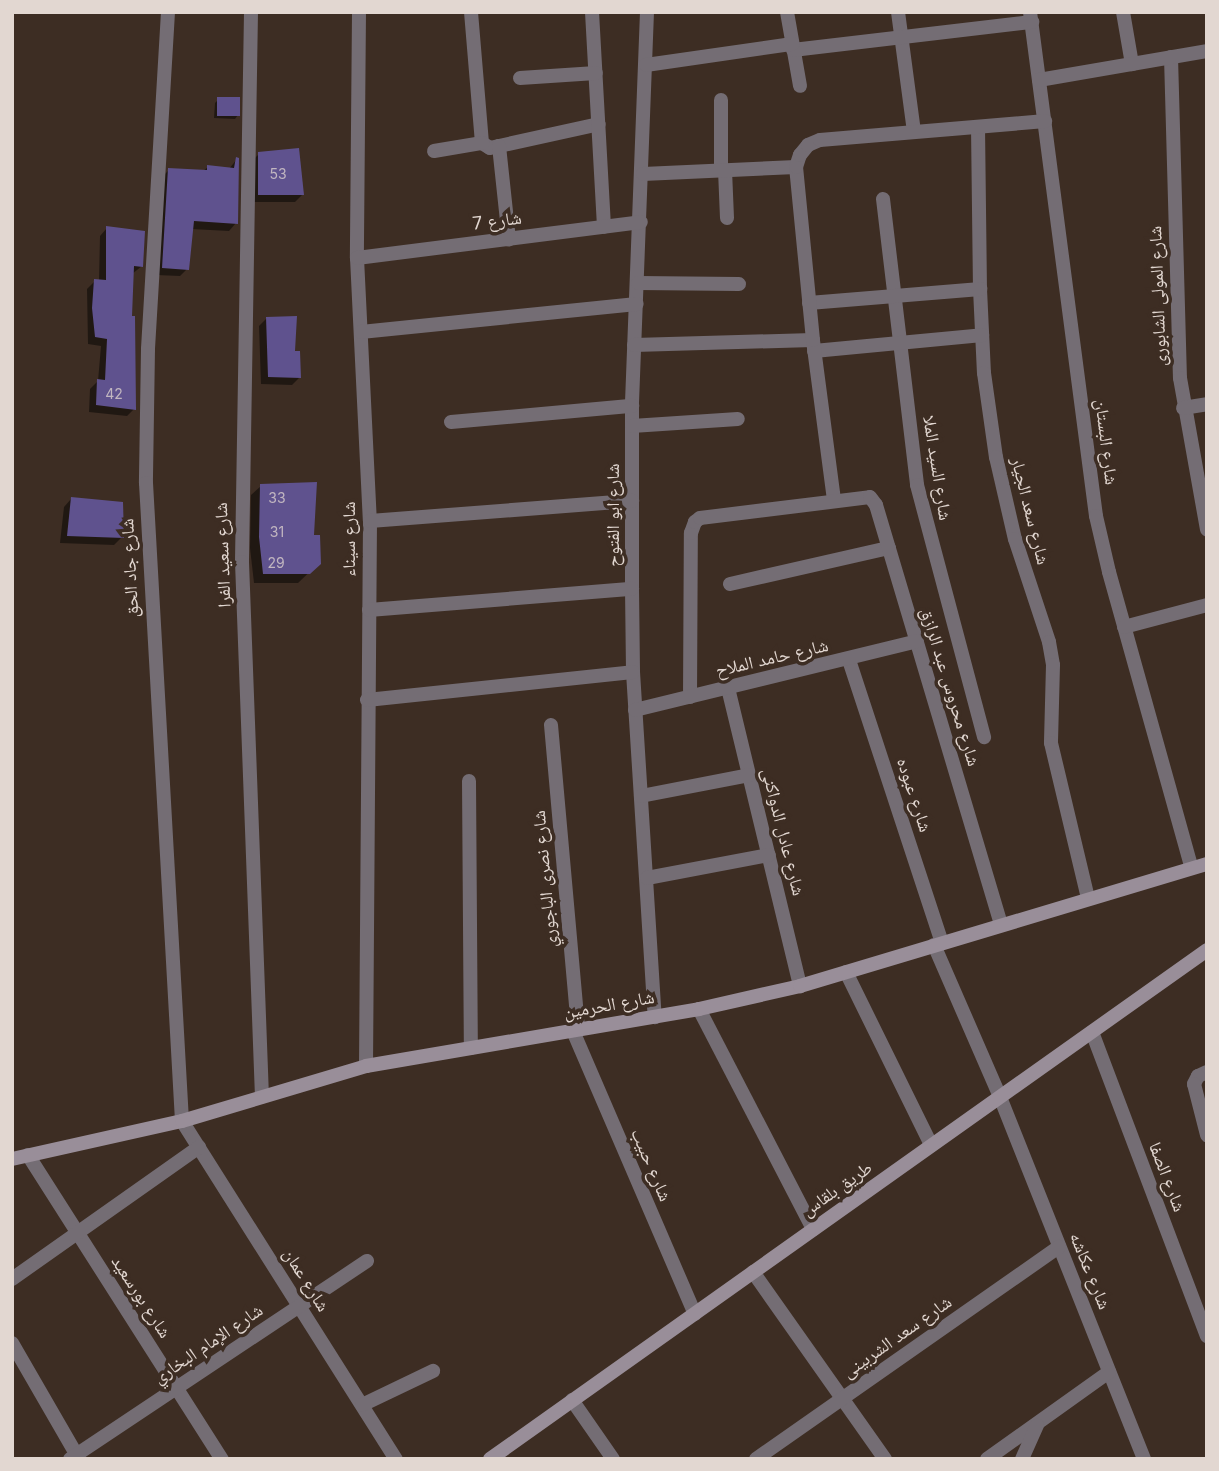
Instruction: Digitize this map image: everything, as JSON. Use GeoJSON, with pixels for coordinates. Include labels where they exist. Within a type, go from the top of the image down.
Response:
{"type":"FeatureCollection","features":[{"type":"Feature","properties":{"kind":"street","name":"شارع جاد الحق"},"geometry":{"type":"LineString","coordinates":[[168,12],[148,349],[146,483],[182,1121]]}},
{"type":"Feature","properties":{"kind":"street","name":"شارع سعيد الفرا"},"geometry":{"type":"LineString","coordinates":[[251,12],[241,548],[262,1097]]}},
{"type":"Feature","properties":{"kind":"street","name":"شارع سيناء"},"geometry":{"type":"LineString","coordinates":[[359,12],[357,258],[370,521],[366,1066]]}},
{"type":"Feature","properties":{"kind":"street"},"geometry":{"type":"LineString","coordinates":[[471,12],[482,143]]}},
{"type":"Feature","properties":{"kind":"street"},"geometry":{"type":"LineString","coordinates":[[592,12],[604,227]]}},
{"type":"Feature","properties":{"kind":"street","name":"شارع ابو الفتوح"},"geometry":{"type":"LineString","coordinates":[[647,12],[643,174],[632,407],[632,589],[635,710],[655,1017]]}},
{"type":"Feature","properties":{"kind":"street"},"geometry":{"type":"LineString","coordinates":[[787,12],[800,86]]}},
{"type":"Feature","properties":{"kind":"street"},"geometry":{"type":"LineString","coordinates":[[898,12],[914,132]]}},
{"type":"Feature","properties":{"kind":"street"},"geometry":{"type":"LineString","coordinates":[[1123,12],[1132,64]]}},
{"type":"Feature","properties":{"kind":"street"},"geometry":{"type":"LineString","coordinates":[[646,65],[902,37],[1031,17]]}},
{"type":"Feature","properties":{"kind":"street","name":"شارع البستان"},"geometry":{"type":"LineString","coordinates":[[1031,17],[1089,471],[1109,572],[1191,866]]}},
{"type":"Feature","properties":{"kind":"street"},"geometry":{"type":"LineString","coordinates":[[1040,80],[1207,51]]}},
{"type":"Feature","properties":{"kind":"street","name":"شارع المولى الشابورى"},"geometry":{"type":"LineString","coordinates":[[1171,57],[1178,347],[1183,408],[1207,530]]}},
{"type":"Feature","properties":{"kind":"street"},"geometry":{"type":"LineString","coordinates":[[520,78],[596,73]]}},
{"type":"Feature","properties":{"kind":"street"},"geometry":{"type":"LineString","coordinates":[[721,100],[727,218]]}},
{"type":"Feature","properties":{"kind":"street"},"geometry":{"type":"LineString","coordinates":[[834,500],[813,345],[796,167],[800,155],[808,145],[820,140],[1045,121]]}},
{"type":"Feature","properties":{"kind":"street"},"geometry":{"type":"LineString","coordinates":[[434,151],[482,143],[490,148],[599,124]]}},
{"type":"Feature","properties":{"kind":"street","name":"شارع سعد الجيار"},"geometry":{"type":"LineString","coordinates":[[978,127],[979,289],[996,457],[1015,539],[1049,642],[1053,665],[1051,743],[1088,898]]}},
{"type":"Feature","properties":{"kind":"street"},"geometry":{"type":"LineString","coordinates":[[499,146],[509,239]]}},
{"type":"Feature","properties":{"kind":"street"},"geometry":{"type":"LineString","coordinates":[[643,174],[796,167]]}},
{"type":"Feature","properties":{"kind":"street","name":"شارع السيد الملا"},"geometry":{"type":"LineString","coordinates":[[883,199],[925,520],[984,737]]}},
{"type":"Feature","properties":{"kind":"street","name":"شارع 7"},"geometry":{"type":"LineString","coordinates":[[357,258],[641,222]]}},
{"type":"Feature","properties":{"kind":"street"},"geometry":{"type":"LineString","coordinates":[[638,283],[739,284]]}},
{"type":"Feature","properties":{"kind":"street"},"geometry":{"type":"LineString","coordinates":[[809,303],[979,289]]}},
{"type":"Feature","properties":{"kind":"street"},"geometry":{"type":"LineString","coordinates":[[361,332],[637,304]]}},
{"type":"Feature","properties":{"kind":"street"},"geometry":{"type":"LineString","coordinates":[[635,345],[900,343],[982,335]]}},
{"type":"Feature","properties":{"kind":"street"},"geometry":{"type":"LineString","coordinates":[[1183,408],[1207,404]]}},
{"type":"Feature","properties":{"kind":"street"},"geometry":{"type":"LineString","coordinates":[[451,422],[632,407]]}},
{"type":"Feature","properties":{"kind":"street"},"geometry":{"type":"LineString","coordinates":[[632,426],[738,419]]}},
{"type":"Feature","properties":{"kind":"street","name":"شارع محروس عبد الرازق"},"geometry":{"type":"LineString","coordinates":[[690,697],[691,533],[695,522],[700,518],[865,496],[874,500],[1001,925]]}},
{"type":"Feature","properties":{"kind":"street"},"geometry":{"type":"LineString","coordinates":[[370,521],[632,501]]}},
{"type":"Feature","properties":{"kind":"street"},"geometry":{"type":"LineString","coordinates":[[730,584],[889,548]]}},
{"type":"Feature","properties":{"kind":"street"},"geometry":{"type":"LineString","coordinates":[[369,610],[632,589]]}},
{"type":"Feature","properties":{"kind":"street"},"geometry":{"type":"LineString","coordinates":[[1124,627],[1207,605]]}},
{"type":"Feature","properties":{"kind":"street","name":"شارع حامد الملاح"},"geometry":{"type":"LineString","coordinates":[[635,710],[849,660],[917,641]]}},
{"type":"Feature","properties":{"kind":"street","name":"شارع عبوده"},"geometry":{"type":"LineString","coordinates":[[849,660],[938,944],[1000,1097]]}},
{"type":"Feature","properties":{"kind":"street"},"geometry":{"type":"LineString","coordinates":[[367,700],[633,672]]}},
{"type":"Feature","properties":{"kind":"street","name":"شارع عادل الدواكنى"},"geometry":{"type":"LineString","coordinates":[[728,688],[800,986]]}},
{"type":"Feature","properties":{"kind":"street","name":"شارع نصرى الباجوري"},"geometry":{"type":"LineString","coordinates":[[551,725],[575,1031]]}},
{"type":"Feature","properties":{"kind":"street"},"geometry":{"type":"LineString","coordinates":[[641,796],[749,775]]}},
{"type":"Feature","properties":{"kind":"street"},"geometry":{"type":"LineString","coordinates":[[469,781],[471,1048]]}},
{"type":"Feature","properties":{"kind":"street"},"geometry":{"type":"LineString","coordinates":[[647,878],[769,855]]}},
{"type":"Feature","properties":{"kind":"street","name":"شارع الحرمين"},"geometry":{"type":"LineString","coordinates":[[12,1159],[182,1121],[366,1066],[699,1009],[800,986],[1191,866],[1207,864]]}},
{"type":"Feature","properties":{"kind":"street","name":"طريق بلقاس"},"geometry":{"type":"LineString","coordinates":[[490,1459],[1207,950]]}},
{"type":"Feature","properties":{"kind":"street"},"geometry":{"type":"LineString","coordinates":[[846,972],[932,1145]]}},
{"type":"Feature","properties":{"kind":"street"},"geometry":{"type":"LineString","coordinates":[[699,1009],[813,1229]]}},
{"type":"Feature","properties":{"kind":"street","name":"شارع حبيب"},"geometry":{"type":"LineString","coordinates":[[575,1031],[695,1314]]}},
{"type":"Feature","properties":{"kind":"street","name":"شارع الصفا"},"geometry":{"type":"LineString","coordinates":[[1092,1032],[1207,1336]]}},
{"type":"Feature","properties":{"kind":"street"},"geometry":{"type":"LineString","coordinates":[[1207,1072],[1198,1076],[1194,1084],[1207,1135]]}},
{"type":"Feature","properties":{"kind":"street","name":"شارع عكاشه"},"geometry":{"type":"LineString","coordinates":[[1000,1097],[1144,1459]]}},
{"type":"Feature","properties":{"kind":"street","name":"شارع عمان"},"geometry":{"type":"LineString","coordinates":[[182,1121],[396,1459]]}},
{"type":"Feature","properties":{"kind":"street"},"geometry":{"type":"LineString","coordinates":[[12,1279],[199,1147]]}},
{"type":"Feature","properties":{"kind":"street","name":"شارع بورسعيد"},"geometry":{"type":"LineString","coordinates":[[28,1155],[222,1459]]}},
{"type":"Feature","properties":{"kind":"street","name":"شارع سعد الشربينى"},"geometry":{"type":"LineString","coordinates":[[756,1459],[1059,1247]]}},
{"type":"Feature","properties":{"kind":"street","name":"شارع الإمام البخاري"},"geometry":{"type":"LineString","coordinates":[[75,1457],[367,1261]]}},
{"type":"Feature","properties":{"kind":"street"},"geometry":{"type":"LineString","coordinates":[[753,1272],[885,1459]]}},
{"type":"Feature","properties":{"kind":"street"},"geometry":{"type":"LineString","coordinates":[[12,1343],[75,1457]]}},
{"type":"Feature","properties":{"kind":"street"},"geometry":{"type":"LineString","coordinates":[[362,1405],[433,1371]]}},
{"type":"Feature","properties":{"kind":"street"},"geometry":{"type":"LineString","coordinates":[[987,1459],[1110,1373]]}},
{"type":"Feature","properties":{"kind":"street"},"geometry":{"type":"LineString","coordinates":[[572,1401],[613,1459]]}},
{"type":"Feature","properties":{"kind":"street"},"geometry":{"type":"LineString","coordinates":[[1022,1459],[1038,1423]]}},
{"type":"Feature","properties":{"kind":"building"},"geometry":{"type":"Polygon","coordinates":[[[217,97],[240,97],[240,116],[217,116],[217,97]]]}},
{"type":"Feature","properties":{"kind":"building"},"geometry":{"type":"Polygon","coordinates":[[[299,148],[304,195],[258,195],[258,152],[299,148]]]}},
{"type":"Feature","properties":{"kind":"building"},"geometry":{"type":"Polygon","coordinates":[[[236,157],[239,158],[238,224],[194,221],[189,270],[162,268],[168,168],[207,170],[207,165],[234,168],[236,157]]]}},
{"type":"Feature","properties":{"kind":"building"},"geometry":{"type":"Polygon","coordinates":[[[106,226],[145,231],[143,267],[134,266],[132,316],[135,316],[136,410],[96,405],[97,379],[105,380],[107,339],[95,337],[92,308],[94,279],[106,280],[106,226]]]}},
{"type":"Feature","properties":{"kind":"building"},"geometry":{"type":"Polygon","coordinates":[[[297,316],[295,351],[300,351],[301,378],[268,377],[266,317],[297,316]]]}},
{"type":"Feature","properties":{"kind":"building"},"geometry":{"type":"Polygon","coordinates":[[[317,482],[314,535],[320,535],[321,564],[310,574],[263,574],[259,537],[260,484],[317,482]]]}},
{"type":"Feature","properties":{"kind":"building"},"geometry":{"type":"Polygon","coordinates":[[[71,497],[123,502],[124,538],[67,536],[71,497]]]}}]}
